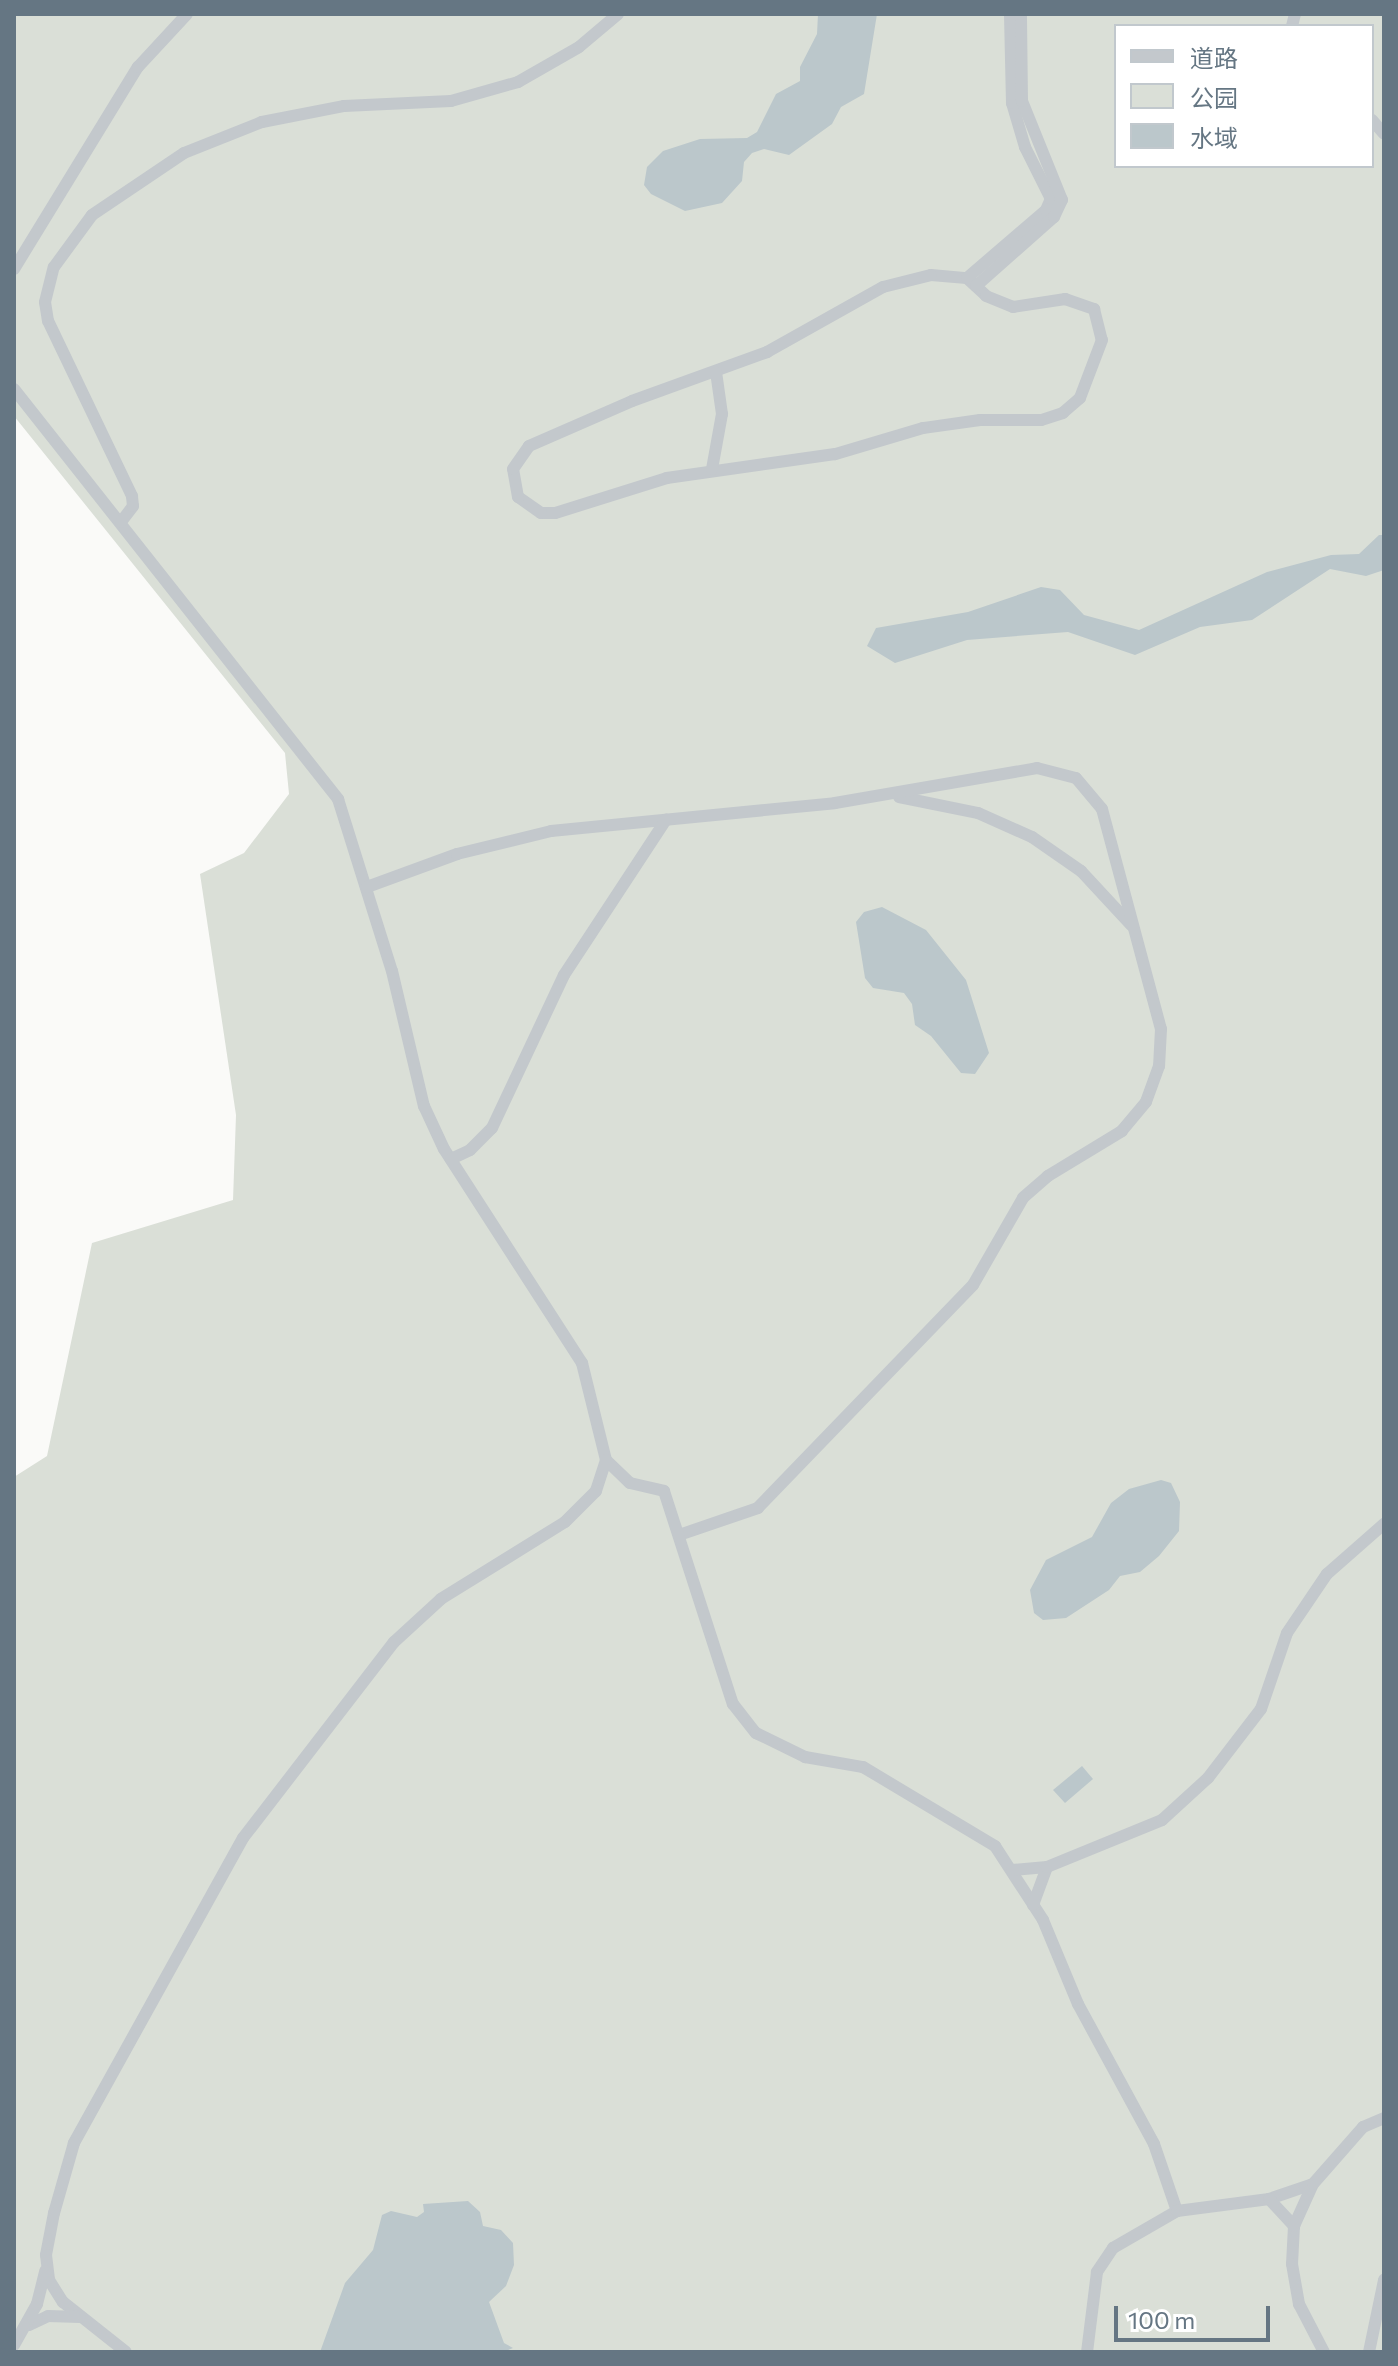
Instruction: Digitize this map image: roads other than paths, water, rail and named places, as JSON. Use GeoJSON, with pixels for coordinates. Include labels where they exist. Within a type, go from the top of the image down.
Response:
{"type":"FeatureCollection","features":[{"type":"Feature","properties":{"kind":"street"},"geometry":{"type":"LineString","coordinates":[[14,269],[138,67],[187,14]]}},
{"type":"Feature","properties":{"kind":"street"},"geometry":{"type":"LineString","coordinates":[[121,522],[133,506],[132,496],[48,321],[45,302],[54,267],[92,215],[172,160],[262,122],[344,106],[451,101],[507,86],[560,60],[618,14]]}},
{"type":"Feature","properties":{"kind":"street"},"geometry":{"type":"LineString","coordinates":[[972,282],[1046,210],[1051,199],[1012,103],[1010,14]]}},
{"type":"Feature","properties":{"kind":"street"},"geometry":{"type":"LineString","coordinates":[[972,282],[1054,217],[1062,200],[1022,101],[1021,14]]}},
{"type":"Feature","properties":{"kind":"street"},"geometry":{"type":"LineString","coordinates":[[931,275],[972,282],[1013,307],[1065,299],[1094,309],[1103,329],[1092,378],[1072,406],[1041,420],[942,424],[835,454],[712,469],[630,488],[555,513],[528,507],[512,484],[519,456],[529,446],[716,372],[767,352],[894,282],[931,275]]}},
{"type":"Feature","properties":{"kind":"street"},"geometry":{"type":"LineString","coordinates":[[712,469],[721,428],[716,372]]}},
{"type":"Feature","properties":{"kind":"street"},"geometry":{"type":"LineString","coordinates":[[14,389],[338,799],[367,887],[424,1106],[451,1159],[582,1363],[606,1460],[596,1491],[565,1522],[441,1599],[394,1642],[243,1838],[74,2143],[46,2255],[42,2288],[26,2327],[14,2345]]}},
{"type":"Feature","properties":{"kind":"street"},"geometry":{"type":"LineString","coordinates":[[367,887],[519,838],[603,823],[666,820],[879,797],[1037,768],[1076,778],[1102,809],[1135,930],[1162,1048],[1154,1085],[1136,1117],[1107,1143],[1035,1186],[1013,1212],[973,1285],[758,1508],[679,1535]]}},
{"type":"Feature","properties":{"kind":"street"},"geometry":{"type":"LineString","coordinates":[[879,797],[949,805],[1015,828],[1081,871],[1135,930]]}},
{"type":"Feature","properties":{"kind":"street"},"geometry":{"type":"LineString","coordinates":[[451,1159],[470,1150],[492,1128],[564,975],[666,820]]}},
{"type":"Feature","properties":{"kind":"street"},"geometry":{"type":"LineString","coordinates":[[606,1460],[630,1483],[664,1491],[733,1704],[756,1733],[805,1757],[863,1767],[995,1846],[1033,1905],[1078,2004],[1154,2144],[1177,2211]]}},
{"type":"Feature","properties":{"kind":"street"},"geometry":{"type":"LineString","coordinates":[[1012,1870],[1047,1867],[1162,1820],[1208,1778],[1261,1709],[1287,1633],[1327,1574],[1384,1524]]}},
{"type":"Feature","properties":{"kind":"street"},"geometry":{"type":"LineString","coordinates":[[1033,1905],[1047,1867]]}},
{"type":"Feature","properties":{"kind":"street"},"geometry":{"type":"LineString","coordinates":[[1324,2352],[1310,2334],[1299,2304],[1292,2264],[1294,2226],[1313,2184],[1363,2127],[1384,2118]]}},
{"type":"Feature","properties":{"kind":"street"},"geometry":{"type":"LineString","coordinates":[[1087,2352],[1097,2272],[1113,2248],[1177,2211],[1269,2199],[1313,2184]]}},
{"type":"Feature","properties":{"kind":"street"},"geometry":{"type":"LineString","coordinates":[[1269,2199],[1294,2226]]}},
{"type":"Feature","properties":{"kind":"street"},"geometry":{"type":"LineString","coordinates":[[46,2255],[55,2292],[126,2352]]}},
{"type":"Feature","properties":{"kind":"street"},"geometry":{"type":"LineString","coordinates":[[1369,2352],[1384,2280]]}},
{"type":"Feature","properties":{"kind":"street"},"geometry":{"type":"LineString","coordinates":[[26,2327],[48,2316],[85,2319]]}},
{"type":"Feature","properties":{"kind":"water"},"geometry":{"type":"Polygon","coordinates":[[[818,14],[877,14],[864,94],[841,107],[832,124],[789,155],[764,149],[752,153],[744,162],[742,181],[722,203],[685,211],[651,194],[644,185],[647,167],[663,151],[700,139],[747,138],[757,132],[776,94],[800,81],[800,67],[817,34],[818,14]]]}},
{"type":"Feature","properties":{"kind":"water"},"geometry":{"type":"Polygon","coordinates":[[[1379,535],[1384,535],[1384,570],[1366,576],[1330,569],[1252,620],[1200,627],[1135,655],[1068,632],[967,640],[895,663],[867,646],[876,628],[968,612],[1041,587],[1060,590],[1084,615],[1139,630],[1267,572],[1331,555],[1359,554],[1379,535]]]}},
{"type":"Feature","properties":{"kind":"water"},"geometry":{"type":"Polygon","coordinates":[[[882,907],[926,930],[966,980],[989,1053],[975,1074],[961,1073],[931,1036],[915,1025],[912,1004],[904,993],[873,988],[865,978],[856,922],[864,912],[882,907]]]}},
{"type":"Feature","properties":{"kind":"water"},"geometry":{"type":"Polygon","coordinates":[[[1161,1480],[1171,1483],[1180,1502],[1179,1531],[1159,1556],[1140,1572],[1120,1576],[1109,1590],[1066,1618],[1043,1620],[1034,1613],[1030,1590],[1046,1560],[1092,1537],[1111,1503],[1129,1489],[1161,1480]]]}},
{"type":"Feature","properties":{"kind":"water"},"geometry":{"type":"Polygon","coordinates":[[[1082,1766],[1093,1779],[1065,1803],[1053,1790],[1082,1766]]]}},
{"type":"Feature","properties":{"kind":"water"},"geometry":{"type":"Polygon","coordinates":[[[468,2201],[480,2212],[483,2226],[501,2230],[513,2243],[514,2265],[506,2286],[489,2302],[504,2343],[513,2348],[503,2352],[320,2352],[345,2283],[373,2250],[382,2215],[391,2211],[417,2217],[424,2212],[423,2204],[468,2201]]]}}]}
